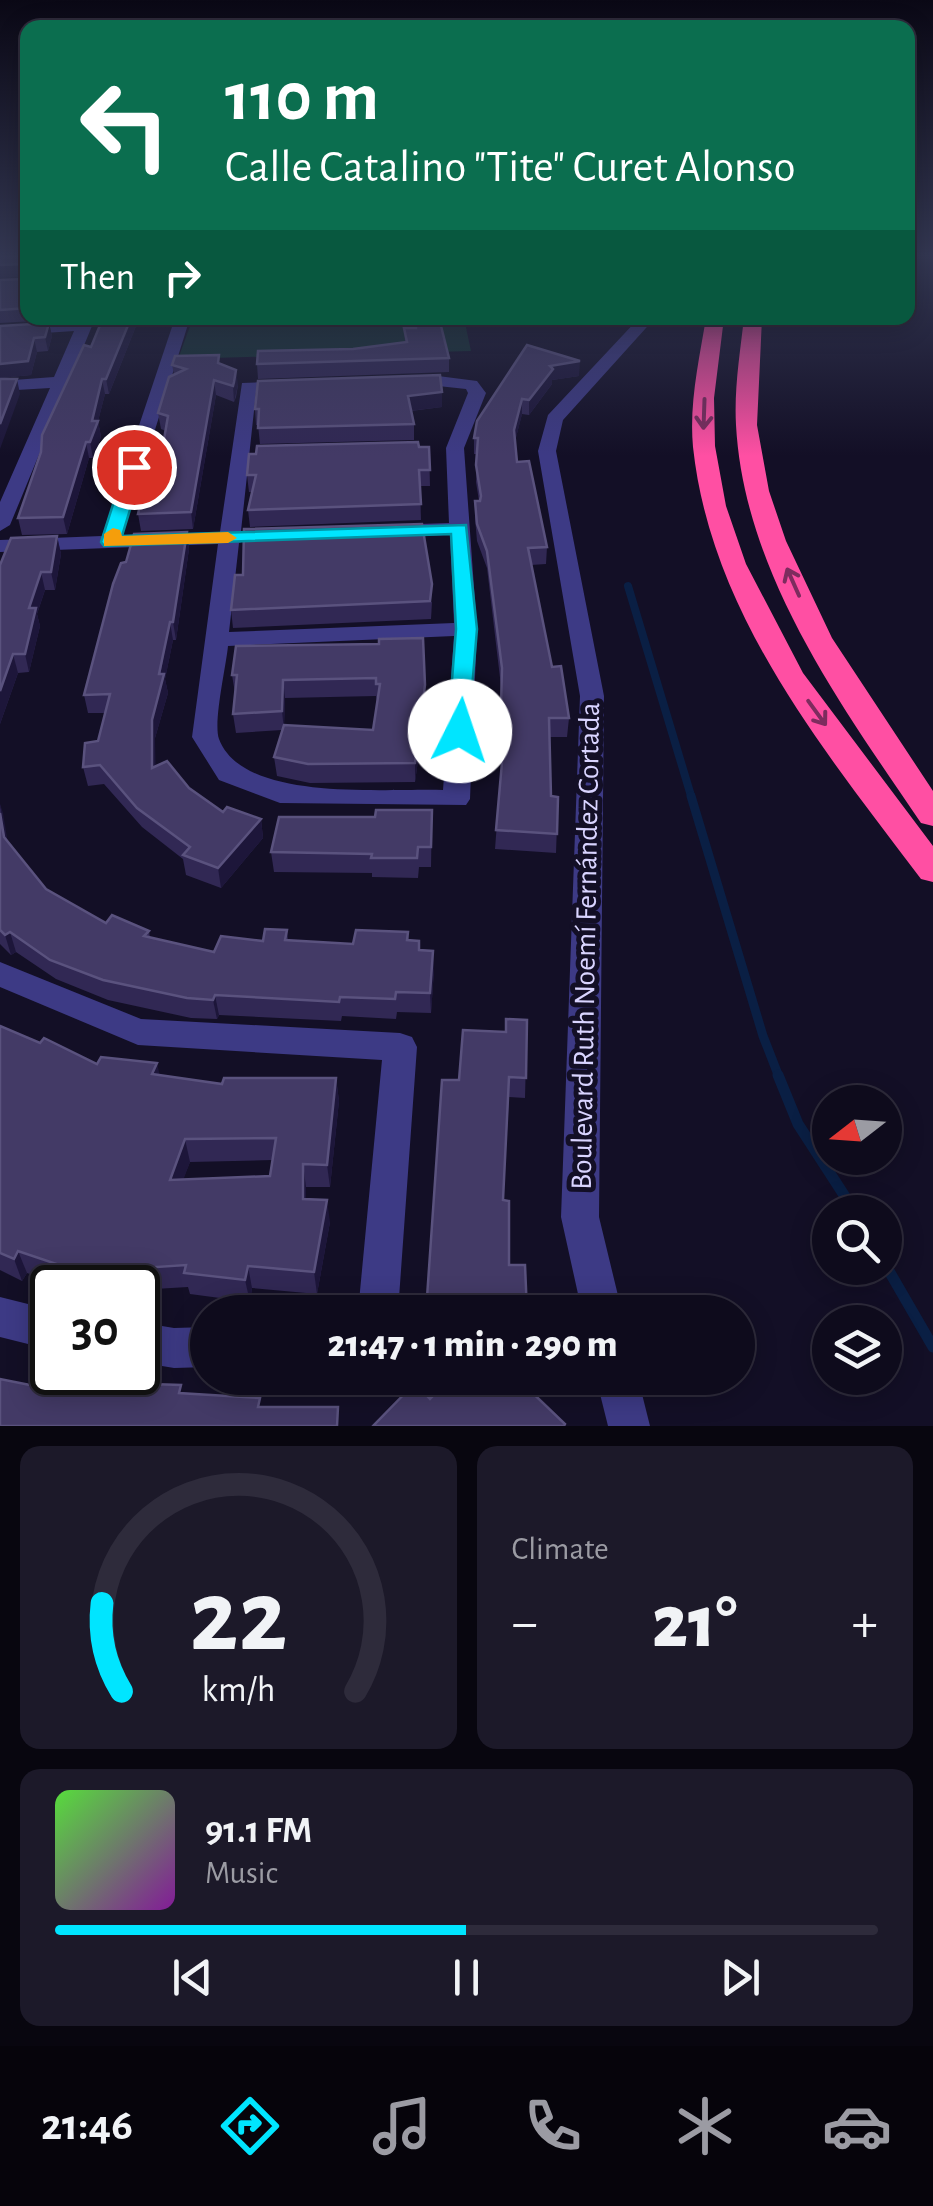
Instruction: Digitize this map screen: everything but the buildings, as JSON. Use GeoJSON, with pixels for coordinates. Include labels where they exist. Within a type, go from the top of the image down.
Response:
{"type":"FeatureCollection","features":[{"type":"Feature","properties":{"kind":"highway"},"geometry":{"type":"LineString","coordinates":[[714,325],[703,417],[704,446],[716,515],[738,577],[787,670],[933,870]]}},
{"type":"Feature","properties":{"kind":"highway"},"geometry":{"type":"LineString","coordinates":[[753,325],[747,437],[766,518],[802,601],[851,694],[933,815]]}},
{"type":"Feature","properties":{"kind":"street"},"geometry":{"type":"LineString","coordinates":[[110,542],[180,325]]}},
{"type":"Feature","properties":{"kind":"street","name":"Boulevard Ruth Noemí Fernández Cortada"},"geometry":{"type":"LineString","coordinates":[[598,1295],[580,1217],[592,696],[547,451],[554,419],[634,325]]}},
{"type":"Feature","properties":{"kind":"street"},"geometry":{"type":"LineString","coordinates":[[0,331],[84,326],[0,525]]}},
{"type":"Feature","properties":{"kind":"street"},"geometry":{"type":"LineString","coordinates":[[438,380],[471,385],[477,394],[446,448],[460,528],[466,629],[456,799],[280,794],[228,774],[205,737],[229,538],[249,454],[248,387],[438,380]]}},
{"type":"Feature","properties":{"kind":"street"},"geometry":{"type":"LineString","coordinates":[[0,386],[58,382]]}},
{"type":"Feature","properties":{"kind":"street"},"geometry":{"type":"LineString","coordinates":[[364,532],[460,528]]}},
{"type":"Feature","properties":{"kind":"street"},"geometry":{"type":"LineString","coordinates":[[0,546],[267,536]]}},
{"type":"Feature","properties":{"kind":"street"},"geometry":{"type":"LineString","coordinates":[[215,640],[466,629]]}},
{"type":"Feature","properties":{"kind":"street"},"geometry":{"type":"LineString","coordinates":[[0,974],[138,1032],[400,1047],[379,1295]]}},
{"type":"Feature","properties":{"kind":"street"},"geometry":{"type":"LineString","coordinates":[[0,1316],[30,1324]]}},
{"type":"Feature","properties":{"kind":"street"},"geometry":{"type":"LineString","coordinates":[[160,1346],[190,1347]]}},
{"type":"Feature","properties":{"kind":"street"},"geometry":{"type":"LineString","coordinates":[[622,1395],[629,1426]]}},
{"type":"Feature","properties":{"kind":"green space"},"geometry":{"type":"Polygon","coordinates":[[[190,325],[465,325],[471,351],[178,359],[190,325]]]}},
{"type":"Feature","properties":{"kind":"waterway"},"geometry":{"type":"LineString","coordinates":[[628,586],[692,799]]}},
{"type":"Feature","properties":{"kind":"waterway"},"geometry":{"type":"LineString","coordinates":[[691,796],[763,1036],[779,1077]]}},
{"type":"Feature","properties":{"kind":"waterway"},"geometry":{"type":"LineString","coordinates":[[778,1075],[798,1124],[844,1195]]}},
{"type":"Feature","properties":{"kind":"waterway"},"geometry":{"type":"LineString","coordinates":[[897,1285],[933,1347]]}},
{"type":"Feature","properties":{"kind":"slow traffic"},"geometry":{"type":"LineString","coordinates":[[113,534],[110,542],[228,538]]}},
{"type":"Feature","properties":{"kind":"route"},"geometry":{"type":"LineString","coordinates":[[134,467],[110,542],[460,528],[466,629],[460,731]]}}]}
